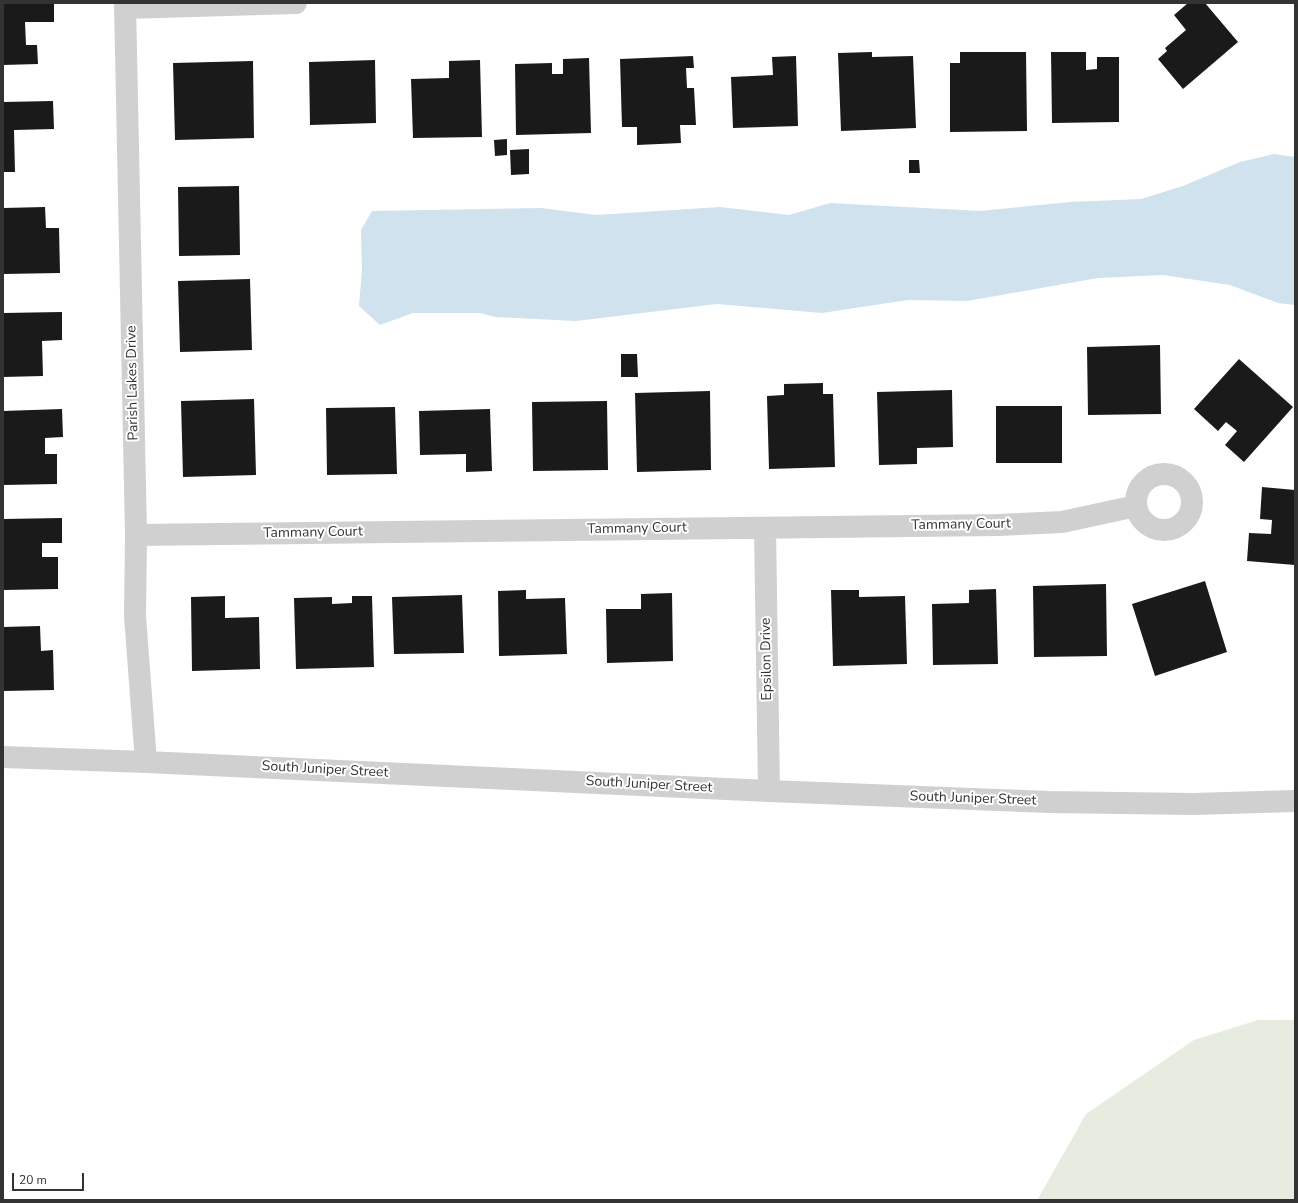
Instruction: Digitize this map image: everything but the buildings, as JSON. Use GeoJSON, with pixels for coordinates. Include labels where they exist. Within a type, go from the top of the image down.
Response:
{"type":"FeatureCollection","features":[{"type":"Feature","properties":{"kind":"street"},"geometry":{"type":"LineString","coordinates":[[125,5],[296,3]]}},
{"type":"Feature","properties":{"kind":"street","name":"Parish Lakes Drive"},"geometry":{"type":"LineString","coordinates":[[125,5],[136,535],[134,616],[146,762]]}},
{"type":"Feature","properties":{"kind":"street","name":"Tammany Court"},"geometry":{"type":"LineString","coordinates":[[136,535],[998,525],[1062,522],[1136,506]]}},
{"type":"Feature","properties":{"kind":"street","name":"Epsilon Drive"},"geometry":{"type":"LineString","coordinates":[[765,528],[769,791]]}},
{"type":"Feature","properties":{"kind":"street","name":"South Juniper Street"},"geometry":{"type":"LineString","coordinates":[[3,757],[146,762],[769,791],[1064,802],[1193,804],[1295,801]]}},
{"type":"Feature","properties":{"kind":"shaded area"},"geometry":{"type":"Polygon","coordinates":[[[1258,1020],[1295,1020],[1295,1200],[1038,1200],[1086,1114],[1194,1040],[1258,1020]]]}},
{"type":"Feature","properties":{"kind":"water"},"geometry":{"type":"Polygon","coordinates":[[[1274,154],[1295,157],[1295,305],[1278,303],[1230,285],[1163,275],[1098,278],[967,301],[908,300],[822,313],[717,304],[576,321],[495,317],[480,313],[413,313],[380,325],[359,306],[362,269],[361,230],[372,211],[541,208],[596,215],[720,207],[789,215],[830,203],[980,211],[1070,202],[1141,199],[1183,186],[1240,162],[1274,154]]]}}]}
